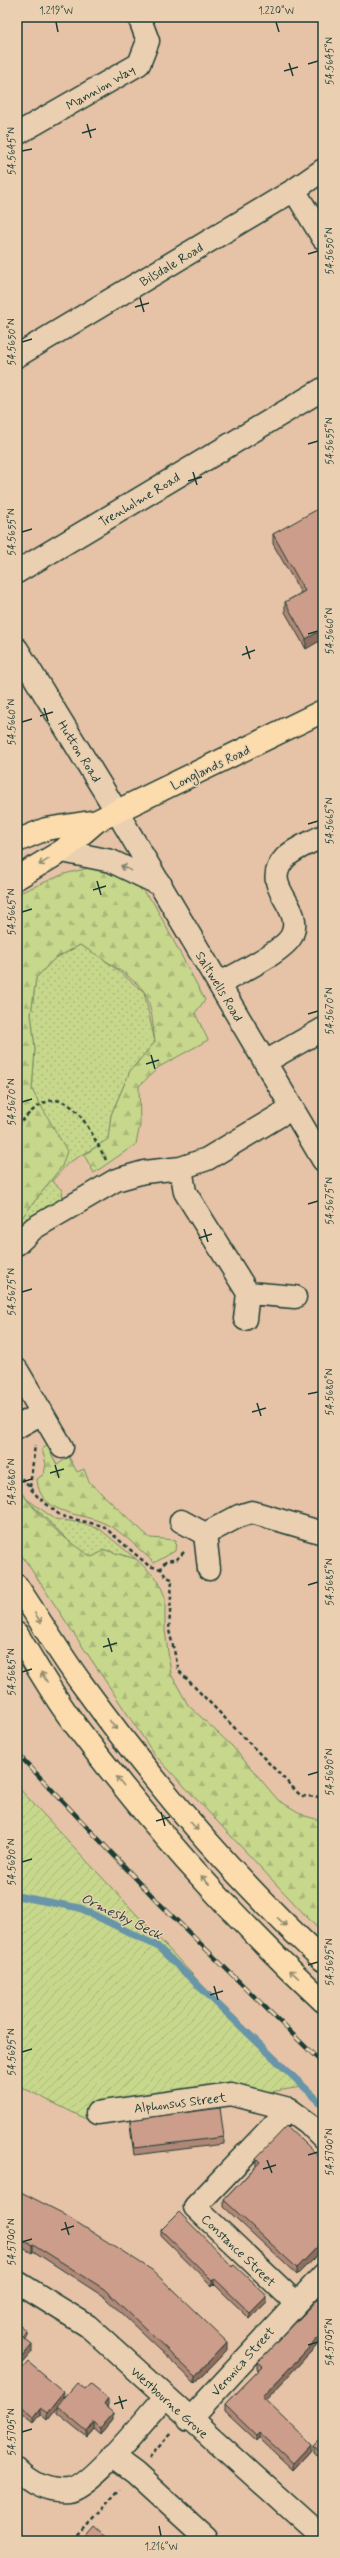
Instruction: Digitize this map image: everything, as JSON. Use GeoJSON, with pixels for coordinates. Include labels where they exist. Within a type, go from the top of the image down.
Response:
{"type":"FeatureCollection","features":[{"type":"Feature","properties":{"kind":"main road","name":"Longlands Road"},"geometry":{"type":"LineString","coordinates":[[17,841],[46,829],[97,821],[323,711]]}},
{"type":"Feature","properties":{"kind":"main road","name":"Longlands Road"},"geometry":{"type":"LineString","coordinates":[[17,878],[62,851],[97,821]]}},
{"type":"Feature","properties":{"kind":"main road"},"geometry":{"type":"LineString","coordinates":[[17,1586],[81,1684],[175,1805],[273,1913],[323,1960]]}},
{"type":"Feature","properties":{"kind":"main road"},"geometry":{"type":"LineString","coordinates":[[17,1634],[75,1726],[167,1839],[291,1971],[323,2001]]}},
{"type":"Feature","properties":{"kind":"street","name":"Mannion Way"},"geometry":{"type":"LineString","coordinates":[[17,134],[140,64],[148,41],[139,17]]}},
{"type":"Feature","properties":{"kind":"street","name":"Bilsdale Road"},"geometry":{"type":"LineString","coordinates":[[17,356],[294,190],[323,170]]}},
{"type":"Feature","properties":{"kind":"street"},"geometry":{"type":"LineString","coordinates":[[294,190],[323,238]]}},
{"type":"Feature","properties":{"kind":"street","name":"Trenholme Road"},"geometry":{"type":"LineString","coordinates":[[17,572],[323,389]]}},
{"type":"Feature","properties":{"kind":"street","name":"Hutton Road"},"geometry":{"type":"LineString","coordinates":[[17,650],[117,812]]}},
{"type":"Feature","properties":{"kind":"street","name":"Saltwells Road"},"geometry":{"type":"LineString","coordinates":[[117,812],[292,1108],[322,1155]]}},
{"type":"Feature","properties":{"kind":"street"},"geometry":{"type":"LineString","coordinates":[[219,984],[281,948],[292,935],[294,922],[290,910],[277,885],[276,874],[287,856],[323,836]]}},
{"type":"Feature","properties":{"kind":"street"},"geometry":{"type":"LineString","coordinates":[[62,851],[111,861],[161,885]]}},
{"type":"Feature","properties":{"kind":"street"},"geometry":{"type":"LineString","coordinates":[[265,1062],[323,1029]]}},
{"type":"Feature","properties":{"kind":"street"},"geometry":{"type":"LineString","coordinates":[[17,1244],[34,1228],[116,1180],[144,1172],[181,1168],[207,1159],[292,1108]]}},
{"type":"Feature","properties":{"kind":"street"},"geometry":{"type":"LineString","coordinates":[[181,1168],[185,1192],[248,1293],[245,1319]]}},
{"type":"Feature","properties":{"kind":"street"},"geometry":{"type":"LineString","coordinates":[[248,1293],[295,1297]]}},
{"type":"Feature","properties":{"kind":"street"},"geometry":{"type":"LineString","coordinates":[[17,1370],[62,1447]]}},
{"type":"Feature","properties":{"kind":"street"},"geometry":{"type":"LineString","coordinates":[[17,1427],[45,1418]]}},
{"type":"Feature","properties":{"kind":"street"},"geometry":{"type":"LineString","coordinates":[[205,1534],[239,1516],[252,1512],[323,1533]]}},
{"type":"Feature","properties":{"kind":"street"},"geometry":{"type":"LineString","coordinates":[[181,1521],[205,1534]]}},
{"type":"Feature","properties":{"kind":"street"},"geometry":{"type":"LineString","coordinates":[[205,1534],[209,1569]]}},
{"type":"Feature","properties":{"kind":"street","name":"Alphonsus Street"},"geometry":{"type":"LineString","coordinates":[[97,2113],[231,2094],[289,2109],[308,2122],[323,2138]]}},
{"type":"Feature","properties":{"kind":"street","name":"Constance Street"},"geometry":{"type":"LineString","coordinates":[[289,2109],[195,2207],[296,2303]]}},
{"type":"Feature","properties":{"kind":"street","name":"Veronica Street"},"geometry":{"type":"LineString","coordinates":[[189,2420],[323,2275]]}},
{"type":"Feature","properties":{"kind":"street","name":"Westbourne Grove"},"geometry":{"type":"LineString","coordinates":[[17,2282],[88,2326],[316,2537]]}},
{"type":"Feature","properties":{"kind":"street"},"geometry":{"type":"LineString","coordinates":[[17,2469],[29,2480],[48,2489],[70,2490],[94,2476],[165,2397]]}},
{"type":"Feature","properties":{"kind":"street"},"geometry":{"type":"LineString","coordinates":[[112,2456],[135,2473],[205,2536],[201,2541]]}},
{"type":"Feature","properties":{"kind":"path"},"geometry":{"type":"LineString","coordinates":[[17,1127],[38,1106],[50,1100],[61,1101],[74,1107],[84,1120],[116,1180]]}},
{"type":"Feature","properties":{"kind":"path"},"geometry":{"type":"LineString","coordinates":[[30,1488],[33,1448],[45,1418]]}},
{"type":"Feature","properties":{"kind":"path"},"geometry":{"type":"LineString","coordinates":[[17,1473],[30,1488],[61,1516],[103,1526],[149,1566],[161,1569],[166,1577],[172,1579],[169,1630],[178,1671],[300,1796],[323,1797]]}},
{"type":"Feature","properties":{"kind":"path"},"geometry":{"type":"LineString","coordinates":[[161,1569],[163,1564],[168,1560],[176,1560],[205,1534]]}},
{"type":"Feature","properties":{"kind":"green space"},"geometry":{"type":"Polygon","coordinates":[[[93,867],[124,873],[153,902],[205,1000],[195,1013],[208,1040],[159,1067],[139,1086],[140,1125],[136,1144],[94,1173],[84,1155],[108,1139],[111,1115],[130,1071],[155,1042],[151,1010],[145,993],[141,987],[125,974],[80,945],[54,959],[36,978],[31,1014],[35,1049],[32,1090],[67,1151],[62,1166],[17,1224],[17,894],[64,874],[93,867]]]}},
{"type":"Feature","properties":{"kind":"green space"},"geometry":{"type":"Polygon","coordinates":[[[80,945],[96,953],[144,992],[155,1042],[130,1071],[111,1115],[108,1140],[68,1163],[52,1181],[62,1190],[63,1202],[17,1234],[17,1224],[62,1166],[44,1114],[32,1090],[35,1049],[31,1014],[36,978],[54,959],[80,945]]]}},
{"type":"Feature","properties":{"kind":"green space"},"geometry":{"type":"Polygon","coordinates":[[[47,1446],[57,1465],[69,1457],[77,1472],[84,1469],[89,1482],[150,1538],[176,1540],[175,1551],[154,1563],[112,1527],[96,1520],[63,1511],[45,1500],[40,1491],[37,1479],[44,1474],[46,1464],[42,1449],[47,1446]]]}},
{"type":"Feature","properties":{"kind":"green space"},"geometry":{"type":"Polygon","coordinates":[[[17,1486],[32,1506],[61,1535],[82,1551],[92,1557],[105,1550],[136,1559],[158,1580],[165,1597],[165,1630],[171,1674],[188,1705],[232,1746],[278,1800],[305,1816],[323,1821],[323,1880],[318,1884],[323,1890],[323,1934],[154,1754],[17,1548],[17,1486]]]}},
{"type":"Feature","properties":{"kind":"green space"},"geometry":{"type":"Polygon","coordinates":[[[24,1497],[55,1519],[83,1523],[101,1530],[136,1559],[105,1550],[92,1557],[75,1547],[24,1497]]]}},
{"type":"Feature","properties":{"kind":"green space"},"geometry":{"type":"Polygon","coordinates":[[[17,1786],[232,2017],[302,2087],[88,2120],[17,2085],[17,1786]]]}},
{"type":"Feature","properties":{"kind":"building"},"geometry":{"type":"Polygon","coordinates":[[[318,509],[323,518],[323,629],[306,639],[285,602],[305,591],[273,534],[318,509]]]}},
{"type":"Feature","properties":{"kind":"building"},"geometry":{"type":"Polygon","coordinates":[[[220,2108],[224,2137],[134,2148],[130,2120],[220,2108]]]}},
{"type":"Feature","properties":{"kind":"building"},"geometry":{"type":"Polygon","coordinates":[[[287,2126],[323,2160],[323,2241],[297,2268],[224,2200],[260,2162],[256,2158],[287,2126]]]}},
{"type":"Feature","properties":{"kind":"building"},"geometry":{"type":"Polygon","coordinates":[[[17,2190],[62,2213],[152,2270],[227,2342],[195,2376],[104,2289],[33,2244],[32,2245],[17,2238],[17,2190]]]}},
{"type":"Feature","properties":{"kind":"building"},"geometry":{"type":"Polygon","coordinates":[[[179,2212],[233,2267],[234,2265],[267,2296],[250,2313],[214,2278],[212,2280],[161,2230],[179,2212]]]}},
{"type":"Feature","properties":{"kind":"building"},"geometry":{"type":"Polygon","coordinates":[[[323,2294],[323,2333],[262,2397],[311,2444],[293,2463],[259,2432],[256,2435],[225,2405],[263,2366],[258,2362],[323,2294]]]}},
{"type":"Feature","properties":{"kind":"building"},"geometry":{"type":"Polygon","coordinates":[[[17,2323],[27,2332],[23,2338],[32,2345],[17,2363],[17,2323]]]}},
{"type":"Feature","properties":{"kind":"building"},"geometry":{"type":"Polygon","coordinates":[[[28,2362],[64,2392],[47,2413],[40,2408],[33,2417],[17,2403],[17,2375],[28,2362]]]}},
{"type":"Feature","properties":{"kind":"building"},"geometry":{"type":"Polygon","coordinates":[[[77,2383],[85,2389],[90,2384],[108,2399],[104,2405],[113,2413],[100,2428],[94,2422],[87,2431],[57,2406],[77,2383]]]}},
{"type":"Feature","properties":{"kind":"building"},"geometry":{"type":"Polygon","coordinates":[[[323,2435],[323,2455],[313,2445],[323,2435]]]}},
{"type":"Feature","properties":{"kind":"building"},"geometry":{"type":"Polygon","coordinates":[[[95,2527],[111,2541],[83,2541],[95,2527]]]}},
{"type":"Feature","properties":{"kind":"waterway","name":"Ormesby Beck"},"geometry":{"type":"LineString","coordinates":[[17,1896],[80,1908],[157,1946],[323,2105]]}},
{"type":"Feature","properties":{"kind":"railway"},"geometry":{"type":"LineString","coordinates":[[17,1753],[159,1903],[323,2064]]}}]}
